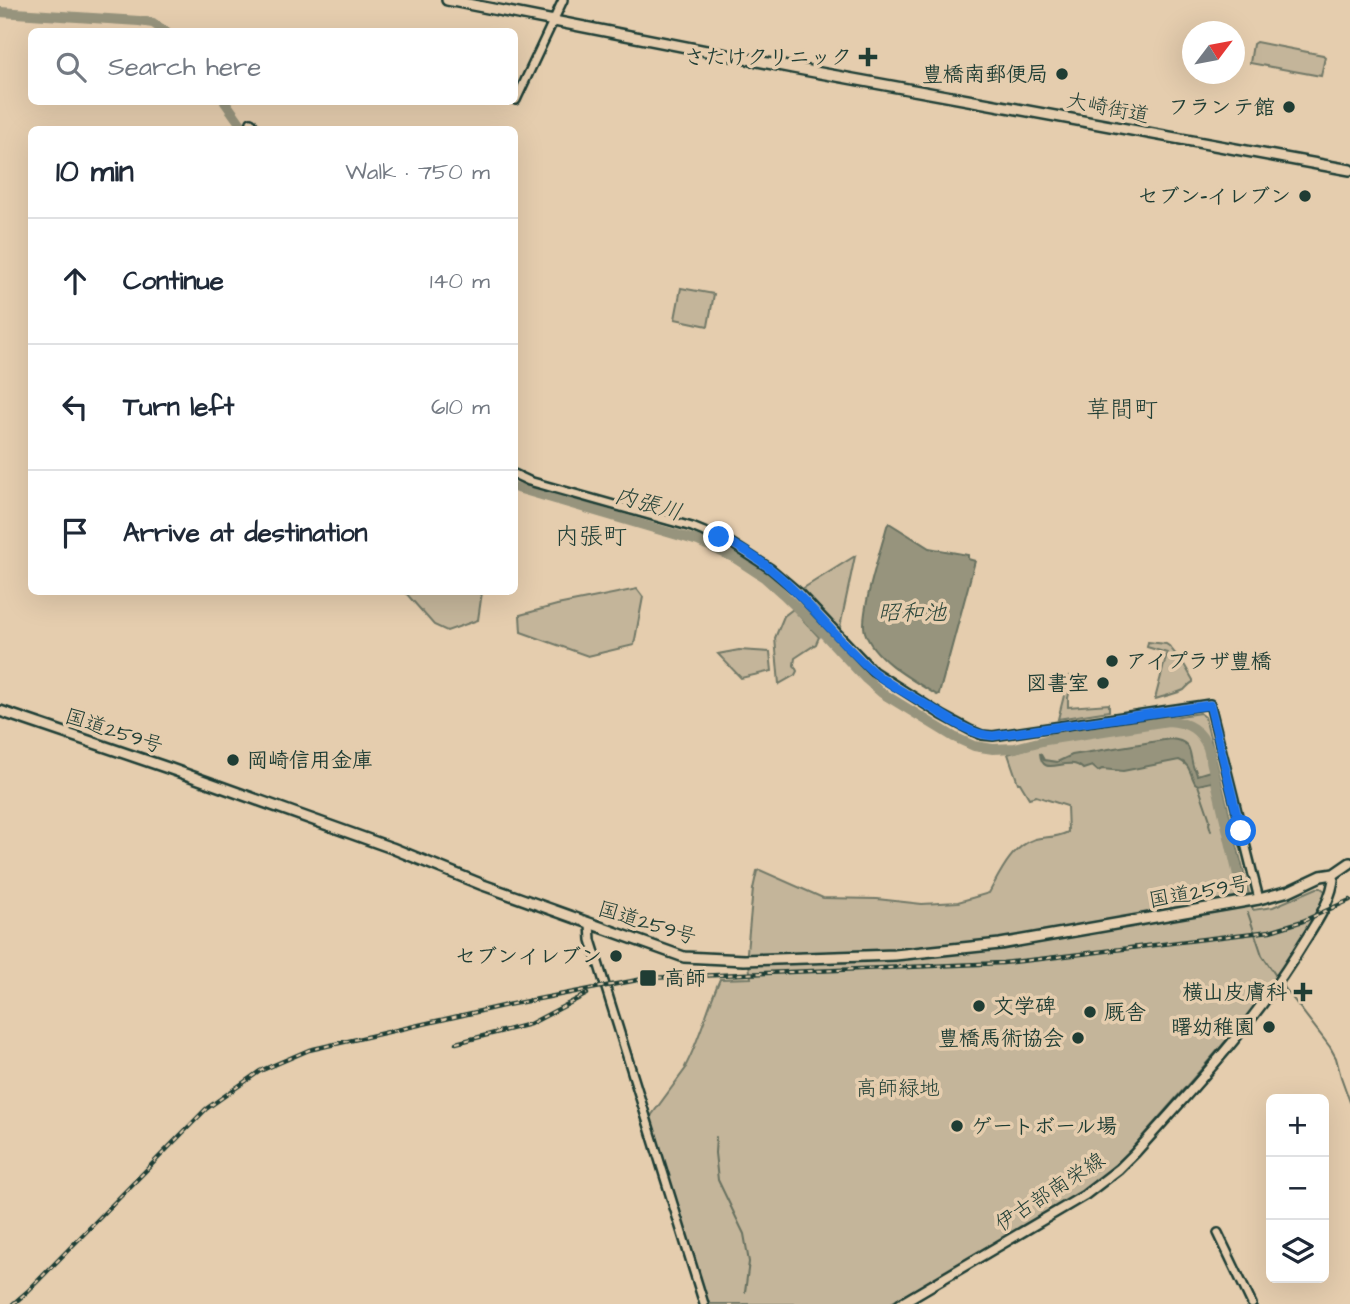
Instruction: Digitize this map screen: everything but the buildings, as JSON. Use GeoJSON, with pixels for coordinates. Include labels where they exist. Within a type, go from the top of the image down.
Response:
{"type":"FeatureCollection","features":[{"type":"Feature","properties":{"kind":"main road","name":"大崎街道"},"geometry":{"type":"LineString","coordinates":[[447,0],[994,106],[1350,170]]}},
{"type":"Feature","properties":{"kind":"main road","name":"国道259号"},"geometry":{"type":"LineString","coordinates":[[0,711],[392,848],[483,886],[684,957],[744,960],[881,955],[1000,944],[1259,900],[1289,891],[1321,876],[1334,874],[1350,863]]}},
{"type":"Feature","properties":{"kind":"main road","name":"伊古部南栄線"},"geometry":{"type":"LineString","coordinates":[[900,1304],[1085,1195],[1119,1169],[1197,1083],[1280,982],[1314,926],[1333,886],[1334,874]]}},
{"type":"Feature","properties":{"kind":"street"},"geometry":{"type":"LineString","coordinates":[[518,96],[563,0]]}},
{"type":"Feature","properties":{"kind":"street"},"geometry":{"type":"LineString","coordinates":[[251,122],[254,126]]}},
{"type":"Feature","properties":{"kind":"street"},"geometry":{"type":"LineString","coordinates":[[518,475],[692,527],[732,543],[771,569],[797,592],[873,671],[942,715],[976,733],[993,736],[1210,705],[1259,900]]}},
{"type":"Feature","properties":{"kind":"street"},"geometry":{"type":"LineString","coordinates":[[590,924],[605,985],[704,1304]]}},
{"type":"Feature","properties":{"kind":"street"},"geometry":{"type":"LineString","coordinates":[[1218,1233],[1252,1304]]}},
{"type":"Feature","properties":{"kind":"green space"},"geometry":{"type":"Polygon","coordinates":[[[1256,42],[1323,55],[1325,57],[1321,76],[1250,63],[1253,44],[1256,42]]]}},
{"type":"Feature","properties":{"kind":"green space"},"geometry":{"type":"Polygon","coordinates":[[[681,288],[714,294],[708,326],[675,319],[681,288]]]}},
{"type":"Feature","properties":{"kind":"green space"},"geometry":{"type":"Polygon","coordinates":[[[855,556],[839,632],[802,589],[855,556]]]}},
{"type":"Feature","properties":{"kind":"green space"},"geometry":{"type":"Polygon","coordinates":[[[637,589],[643,597],[634,645],[588,656],[521,632],[520,615],[637,589]]]}},
{"type":"Feature","properties":{"kind":"green space"},"geometry":{"type":"Polygon","coordinates":[[[408,595],[482,595],[478,620],[447,631],[434,625],[408,595]]]}},
{"type":"Feature","properties":{"kind":"green space"},"geometry":{"type":"Polygon","coordinates":[[[793,609],[819,637],[816,644],[795,658],[795,675],[779,684],[775,638],[784,616],[793,609]]]}},
{"type":"Feature","properties":{"kind":"green space"},"geometry":{"type":"Polygon","coordinates":[[[1148,642],[1169,646],[1185,666],[1193,682],[1184,690],[1155,699],[1167,653],[1147,647],[1148,642]]]}},
{"type":"Feature","properties":{"kind":"green space"},"geometry":{"type":"Polygon","coordinates":[[[739,650],[770,652],[772,671],[741,678],[718,654],[739,650]]]}},
{"type":"Feature","properties":{"kind":"green space"},"geometry":{"type":"Polygon","coordinates":[[[1069,676],[1073,677],[1068,707],[1109,704],[1109,711],[1058,719],[1069,676]]]}},
{"type":"Feature","properties":{"kind":"green space","name":"高師緑地"},"geometry":{"type":"Polygon","coordinates":[[[1200,713],[1205,717],[1253,910],[1273,907],[1317,888],[1325,891],[1320,906],[1291,956],[1247,1017],[1127,1154],[1092,1185],[889,1304],[708,1304],[650,1119],[686,1068],[720,979],[751,978],[747,952],[757,871],[823,898],[877,899],[922,904],[958,902],[989,893],[1002,869],[1019,848],[1035,839],[1068,832],[1067,806],[1036,796],[1029,798],[1018,783],[1008,754],[1049,742],[1049,735],[1200,713]]]}},
{"type":"Feature","properties":{"kind":"water","name":"昭和池"},"geometry":{"type":"Polygon","coordinates":[[[889,523],[929,548],[968,555],[968,559],[975,561],[937,695],[885,660],[869,642],[865,632],[868,596],[889,523]]]}},
{"type":"Feature","properties":{"kind":"water"},"geometry":{"type":"Polygon","coordinates":[[[1170,739],[1187,745],[1197,775],[1210,771],[1212,782],[1198,785],[1195,783],[1188,767],[1179,760],[1123,771],[1098,771],[1092,766],[1083,769],[1070,764],[1045,765],[1040,753],[1044,760],[1057,762],[1072,755],[1170,739]]]}},
{"type":"Feature","properties":{"kind":"waterway","name":"内張川"},"geometry":{"type":"LineString","coordinates":[[0,12],[139,21],[153,23],[160,28]]}},
{"type":"Feature","properties":{"kind":"waterway","name":"内張川"},"geometry":{"type":"LineString","coordinates":[[227,105],[242,126]]}},
{"type":"Feature","properties":{"kind":"waterway","name":"内張川"},"geometry":{"type":"LineString","coordinates":[[518,488],[698,541],[735,558],[764,577],[783,594],[882,693],[954,737],[974,746],[1015,748],[1046,740],[1168,721],[1193,728],[1202,736],[1208,748],[1243,896]]}},
{"type":"Feature","properties":{"kind":"waterway"},"geometry":{"type":"LineString","coordinates":[[1198,785],[1211,831]]}},
{"type":"Feature","properties":{"kind":"waterway","name":"内張川"},"geometry":{"type":"LineString","coordinates":[[1248,913],[1262,955],[1278,979]]}},
{"type":"Feature","properties":{"kind":"waterway","name":"内張川"},"geometry":{"type":"LineString","coordinates":[[1281,983],[1330,1047],[1350,1102]]}},
{"type":"Feature","properties":{"kind":"waterway"},"geometry":{"type":"LineString","coordinates":[[716,1137],[718,1180],[744,1234],[749,1262],[745,1292]]}},
{"type":"Feature","properties":{"kind":"railway"},"geometry":{"type":"LineString","coordinates":[[13,1304],[206,1109],[260,1071],[309,1050],[507,1005],[648,978],[1003,963],[1040,959],[1270,931],[1303,921],[1350,900]]}},
{"type":"Feature","properties":{"kind":"railway"},"geometry":{"type":"LineString","coordinates":[[456,1043],[530,1024],[587,994]]}},
{"type":"Feature","properties":{"kind":"place","name":"さたけクリニック"},"geometry":{"type":"Point","coordinates":[868,57]}},
{"type":"Feature","properties":{"kind":"place","name":"豊橋南郵便局"},"geometry":{"type":"Point","coordinates":[1062,74]}},
{"type":"Feature","properties":{"kind":"place","name":"フランテ館"},"geometry":{"type":"Point","coordinates":[1289,107]}},
{"type":"Feature","properties":{"kind":"place","name":"セブン-イレブン"},"geometry":{"type":"Point","coordinates":[1305,196]}},
{"type":"Feature","properties":{"kind":"place","name":"アイプラザ豊橋"},"geometry":{"type":"Point","coordinates":[1112,661]}},
{"type":"Feature","properties":{"kind":"place","name":"図書室"},"geometry":{"type":"Point","coordinates":[1103,683]}},
{"type":"Feature","properties":{"kind":"place","name":"岡崎信用金庫"},"geometry":{"type":"Point","coordinates":[233,760]}},
{"type":"Feature","properties":{"kind":"place","name":"セブンイレブン"},"geometry":{"type":"Point","coordinates":[616,956]}},
{"type":"Feature","properties":{"kind":"place","name":"高師"},"geometry":{"type":"Point","coordinates":[648,978]}},
{"type":"Feature","properties":{"kind":"place","name":"横山皮膚科"},"geometry":{"type":"Point","coordinates":[1303,992]}},
{"type":"Feature","properties":{"kind":"place","name":"文学碑"},"geometry":{"type":"Point","coordinates":[979,1006]}},
{"type":"Feature","properties":{"kind":"place","name":"厩舎"},"geometry":{"type":"Point","coordinates":[1090,1012]}},
{"type":"Feature","properties":{"kind":"place","name":"曙幼稚園"},"geometry":{"type":"Point","coordinates":[1269,1027]}},
{"type":"Feature","properties":{"kind":"place","name":"豊橋馬術協会"},"geometry":{"type":"Point","coordinates":[1078,1038]}},
{"type":"Feature","properties":{"kind":"place","name":"ゲートボール場"},"geometry":{"type":"Point","coordinates":[957,1126]}},
{"type":"Feature","properties":{"kind":"district","name":"草間町"},"geometry":{"type":"Point","coordinates":[1122,410]}},
{"type":"Feature","properties":{"kind":"district","name":"内張町"},"geometry":{"type":"Point","coordinates":[591,537]}},
{"type":"Feature","properties":{"kind":"route"},"geometry":{"type":"LineString","coordinates":[[719,537],[771,569],[797,592],[873,671],[942,715],[976,733],[993,736],[1210,705],[1241,831]]}}]}
